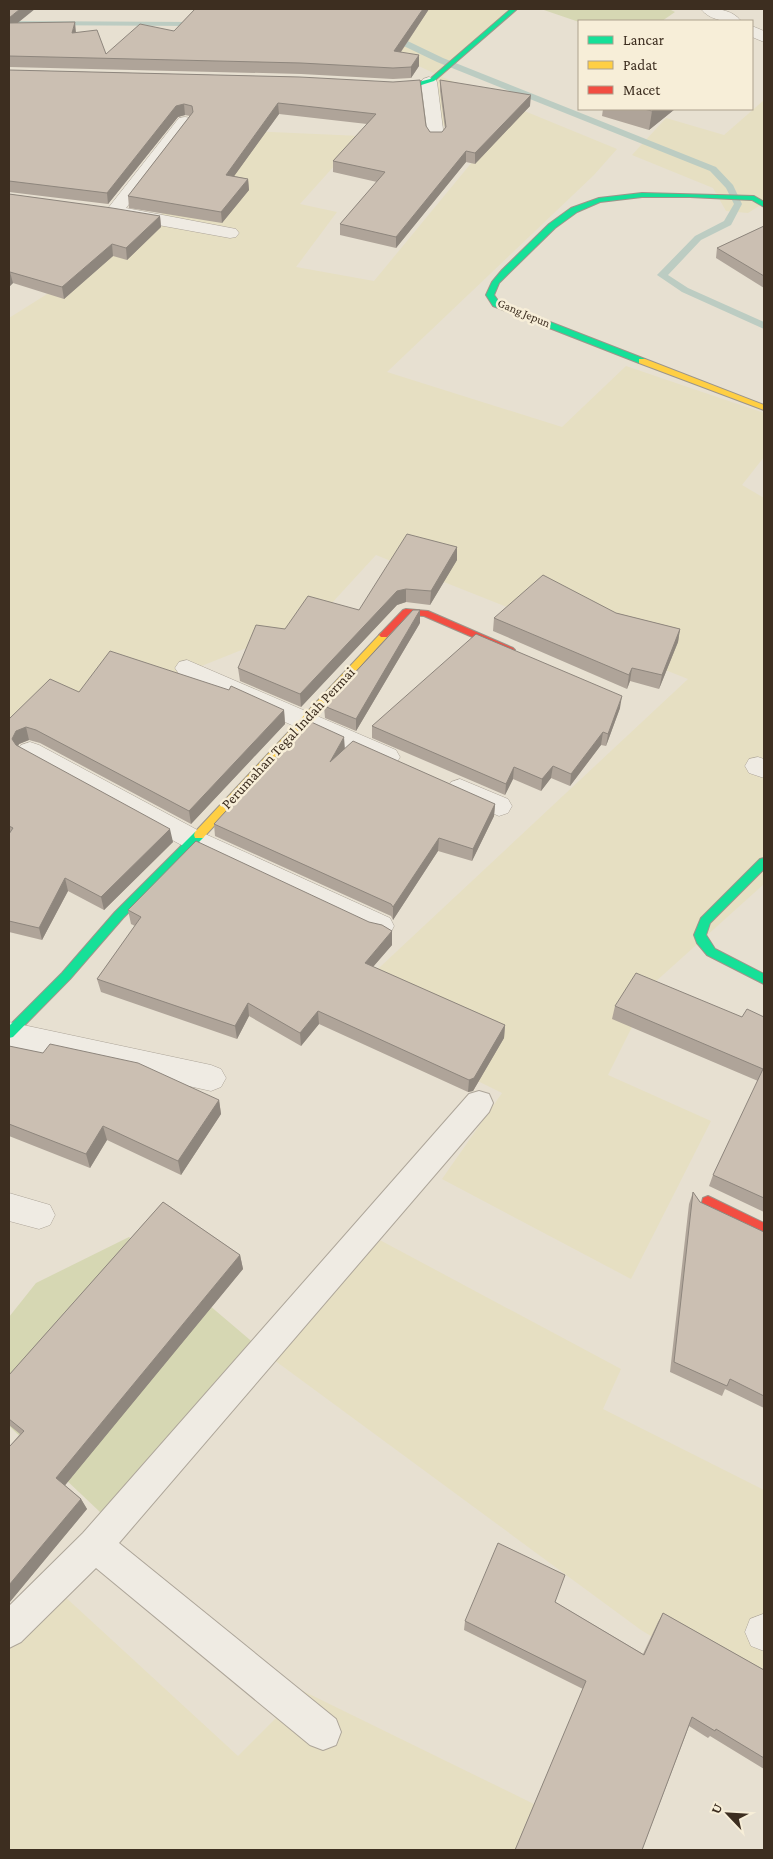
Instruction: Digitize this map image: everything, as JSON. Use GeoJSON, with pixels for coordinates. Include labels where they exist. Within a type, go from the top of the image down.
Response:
{"type":"FeatureCollection","features":[{"type":"Feature","properties":{"kind":"street"},"geometry":{"type":"LineString","coordinates":[[375,85],[405,86],[433,79],[514,9]]}},
{"type":"Feature","properties":{"kind":"street"},"geometry":{"type":"LineString","coordinates":[[709,9],[731,20]]}},
{"type":"Feature","properties":{"kind":"street"},"geometry":{"type":"LineString","coordinates":[[433,79],[436,137]]}},
{"type":"Feature","properties":{"kind":"street"},"geometry":{"type":"LineString","coordinates":[[185,122],[106,211],[230,232]]}},
{"type":"Feature","properties":{"kind":"street","name":"Gang Jepun"},"geometry":{"type":"LineString","coordinates":[[757,200],[699,195],[618,196],[583,205],[538,239],[494,284],[490,295],[496,304],[764,408]]}},
{"type":"Feature","properties":{"kind":"street","name":"Perumahan Tegal Indah Permai"},"geometry":{"type":"LineString","coordinates":[[9,1033],[66,976],[119,915],[194,840],[303,720],[406,612],[425,613],[523,655]]}},
{"type":"Feature","properties":{"kind":"street"},"geometry":{"type":"LineString","coordinates":[[187,668],[410,767]]}},
{"type":"Feature","properties":{"kind":"street"},"geometry":{"type":"LineString","coordinates":[[30,751],[194,840],[380,926]]}},
{"type":"Feature","properties":{"kind":"street"},"geometry":{"type":"LineString","coordinates":[[437,779],[499,806]]}},
{"type":"Feature","properties":{"kind":"street"},"geometry":{"type":"LineString","coordinates":[[764,862],[705,921],[701,930],[701,939],[711,952],[764,979]]}},
{"type":"Feature","properties":{"kind":"street","name":"Perumahan Tegal Indah Permai"},"geometry":{"type":"LineString","coordinates":[[9,1033],[211,1078]]}},
{"type":"Feature","properties":{"kind":"street"},"geometry":{"type":"LineString","coordinates":[[708,1202],[764,1229]]}},
{"type":"Feature","properties":{"kind":"street"},"geometry":{"type":"LineString","coordinates":[[9,1207],[39,1215]]}},
{"type":"Feature","properties":{"kind":"lane"},"geometry":{"type":"LineString","coordinates":[[9,1630],[95,1545],[479,1103]]}},
{"type":"Feature","properties":{"kind":"lane"},"geometry":{"type":"LineString","coordinates":[[95,1545],[323,1732]]}},
{"type":"Feature","properties":{"kind":"shaded area"},"geometry":{"type":"Polygon","coordinates":[[[242,9],[510,10],[442,77],[617,149],[594,175],[387,372],[562,427],[626,366],[764,413],[764,457],[742,485],[764,498],[764,884],[654,983],[608,1075],[711,1121],[631,1279],[442,1179],[502,1093],[334,1010],[688,679],[376,555],[319,617],[104,705],[9,724],[9,318],[133,240],[251,131],[361,136],[300,204],[337,212],[296,267],[374,281],[487,144],[421,116],[403,97],[436,74],[386,51],[242,9]]]}},
{"type":"Feature","properties":{"kind":"shaded area"},"geometry":{"type":"Polygon","coordinates":[[[764,100],[764,203],[748,213],[726,211],[713,188],[632,155],[666,118],[724,135],[764,100]]]}},
{"type":"Feature","properties":{"kind":"shaded area"},"geometry":{"type":"Polygon","coordinates":[[[376,1238],[621,1369],[603,1409],[764,1490],[764,1705],[641,1630],[270,1357],[376,1238]]]}},
{"type":"Feature","properties":{"kind":"shaded area"},"geometry":{"type":"Polygon","coordinates":[[[62,1594],[238,1756],[303,1691],[538,1806],[524,1850],[9,1850],[9,1650],[62,1594]]]}},
{"type":"Feature","properties":{"kind":"green space"},"geometry":{"type":"Polygon","coordinates":[[[541,9],[669,9],[675,12],[663,20],[578,20],[578,22],[541,9]]]}},
{"type":"Feature","properties":{"kind":"green space"},"geometry":{"type":"Polygon","coordinates":[[[129,1237],[270,1357],[118,1529],[9,1426],[9,1317],[36,1283],[129,1237]]]}},
{"type":"Feature","properties":{"kind":"building"},"geometry":{"type":"Polygon","coordinates":[[[9,9],[20,9],[9,18],[9,9]]]}},
{"type":"Feature","properties":{"kind":"building"},"geometry":{"type":"Polygon","coordinates":[[[195,9],[423,9],[394,51],[419,55],[411,67],[393,68],[301,63],[9,56],[9,23],[75,22],[72,33],[97,30],[106,54],[140,24],[174,31],[195,9]]]}},
{"type":"Feature","properties":{"kind":"building"},"geometry":{"type":"Polygon","coordinates":[[[9,70],[300,77],[393,82],[420,80],[426,126],[430,132],[442,132],[446,127],[440,80],[531,95],[475,153],[466,151],[396,237],[340,224],[385,172],[333,161],[376,114],[278,103],[226,175],[248,179],[221,212],[128,196],[193,112],[192,106],[184,104],[176,106],[107,193],[9,181],[9,70]]]}},
{"type":"Feature","properties":{"kind":"building"},"geometry":{"type":"Polygon","coordinates":[[[9,194],[160,216],[126,248],[112,244],[62,287],[9,273],[9,194]]]}},
{"type":"Feature","properties":{"kind":"building"},"geometry":{"type":"Polygon","coordinates":[[[764,226],[764,276],[717,248],[764,226]]]}},
{"type":"Feature","properties":{"kind":"building"},"geometry":{"type":"Polygon","coordinates":[[[407,534],[457,547],[431,591],[406,589],[397,591],[300,694],[238,668],[256,625],[285,629],[308,596],[359,610],[407,534]]]}},
{"type":"Feature","properties":{"kind":"building"},"geometry":{"type":"Polygon","coordinates":[[[543,575],[616,613],[680,629],[662,675],[632,668],[629,675],[494,618],[543,575]]]}},
{"type":"Feature","properties":{"kind":"building"},"geometry":{"type":"Polygon","coordinates":[[[413,610],[420,610],[356,719],[324,706],[413,610]]]}},
{"type":"Feature","properties":{"kind":"building"},"geometry":{"type":"Polygon","coordinates":[[[476,634],[622,696],[608,734],[603,732],[571,774],[553,766],[542,779],[514,767],[506,784],[372,726],[476,634]]]}},
{"type":"Feature","properties":{"kind":"building"},"geometry":{"type":"Polygon","coordinates":[[[110,651],[229,690],[231,686],[284,710],[189,811],[36,730],[26,727],[16,731],[12,739],[16,745],[170,829],[101,897],[65,878],[39,928],[9,921],[9,834],[13,828],[9,826],[9,719],[50,679],[79,692],[110,651]]]}},
{"type":"Feature","properties":{"kind":"building"},"geometry":{"type":"Polygon","coordinates":[[[309,721],[344,737],[330,762],[353,741],[495,804],[473,849],[439,838],[393,907],[391,904],[214,824],[309,721]]]}},
{"type":"Feature","properties":{"kind":"building"},"geometry":{"type":"Polygon","coordinates":[[[196,841],[369,922],[382,925],[392,931],[365,963],[505,1025],[474,1078],[469,1080],[318,1011],[300,1033],[248,1003],[235,1026],[97,979],[141,917],[128,910],[196,841]]]}},
{"type":"Feature","properties":{"kind":"building"},"geometry":{"type":"Polygon","coordinates":[[[636,973],[742,1017],[747,1009],[764,1017],[764,1198],[713,1175],[763,1069],[615,1006],[636,973]]]}},
{"type":"Feature","properties":{"kind":"building"},"geometry":{"type":"Polygon","coordinates":[[[50,1044],[138,1063],[219,1100],[178,1161],[103,1126],[86,1154],[9,1124],[9,1046],[43,1053],[50,1044]]]}},
{"type":"Feature","properties":{"kind":"building"},"geometry":{"type":"Polygon","coordinates":[[[693,1192],[700,1202],[764,1232],[764,1396],[730,1379],[727,1386],[674,1362],[693,1192]]]}},
{"type":"Feature","properties":{"kind":"building"},"geometry":{"type":"Polygon","coordinates":[[[163,1202],[240,1255],[56,1478],[81,1499],[9,1585],[9,1447],[24,1431],[9,1419],[9,1375],[163,1202]]]}},
{"type":"Feature","properties":{"kind":"building"},"geometry":{"type":"Polygon","coordinates":[[[498,1543],[565,1575],[555,1602],[644,1655],[663,1613],[764,1670],[764,1758],[692,1717],[642,1850],[515,1850],[586,1681],[465,1621],[498,1543]]]}},
{"type":"Feature","properties":{"kind":"waterway"},"geometry":{"type":"LineString","coordinates":[[9,23],[198,24]]}},
{"type":"Feature","properties":{"kind":"waterway"},"geometry":{"type":"LineString","coordinates":[[390,36],[440,60],[713,169],[730,187],[738,204],[728,223],[698,238],[662,275],[685,290],[764,326]]}},
{"type":"Feature","properties":{"kind":"traffic: fast"},"geometry":{"type":"LineString","coordinates":[[383,86],[415,85],[432,80],[514,9]]}},
{"type":"Feature","properties":{"kind":"traffic: fast"},"geometry":{"type":"LineString","coordinates":[[642,361],[496,304],[490,295],[496,282],[552,226],[574,210],[599,200],[642,195],[690,195],[754,198],[764,205]]}},
{"type":"Feature","properties":{"kind":"traffic: fast"},"geometry":{"type":"LineString","coordinates":[[9,1033],[66,976],[119,915],[199,835]]}},
{"type":"Feature","properties":{"kind":"traffic: fast"},"geometry":{"type":"LineString","coordinates":[[764,862],[705,921],[700,935],[701,940],[711,952],[764,979]]}},
{"type":"Feature","properties":{"kind":"traffic: slow"},"geometry":{"type":"LineString","coordinates":[[642,361],[764,408]]}},
{"type":"Feature","properties":{"kind":"traffic: slow"},"geometry":{"type":"LineString","coordinates":[[199,835],[384,635]]}},
{"type":"Feature","properties":{"kind":"traffic: jam"},"geometry":{"type":"LineString","coordinates":[[384,635],[406,612],[425,613],[510,650]]}},
{"type":"Feature","properties":{"kind":"traffic: jam"},"geometry":{"type":"LineString","coordinates":[[708,1202],[764,1229]]}}]}
